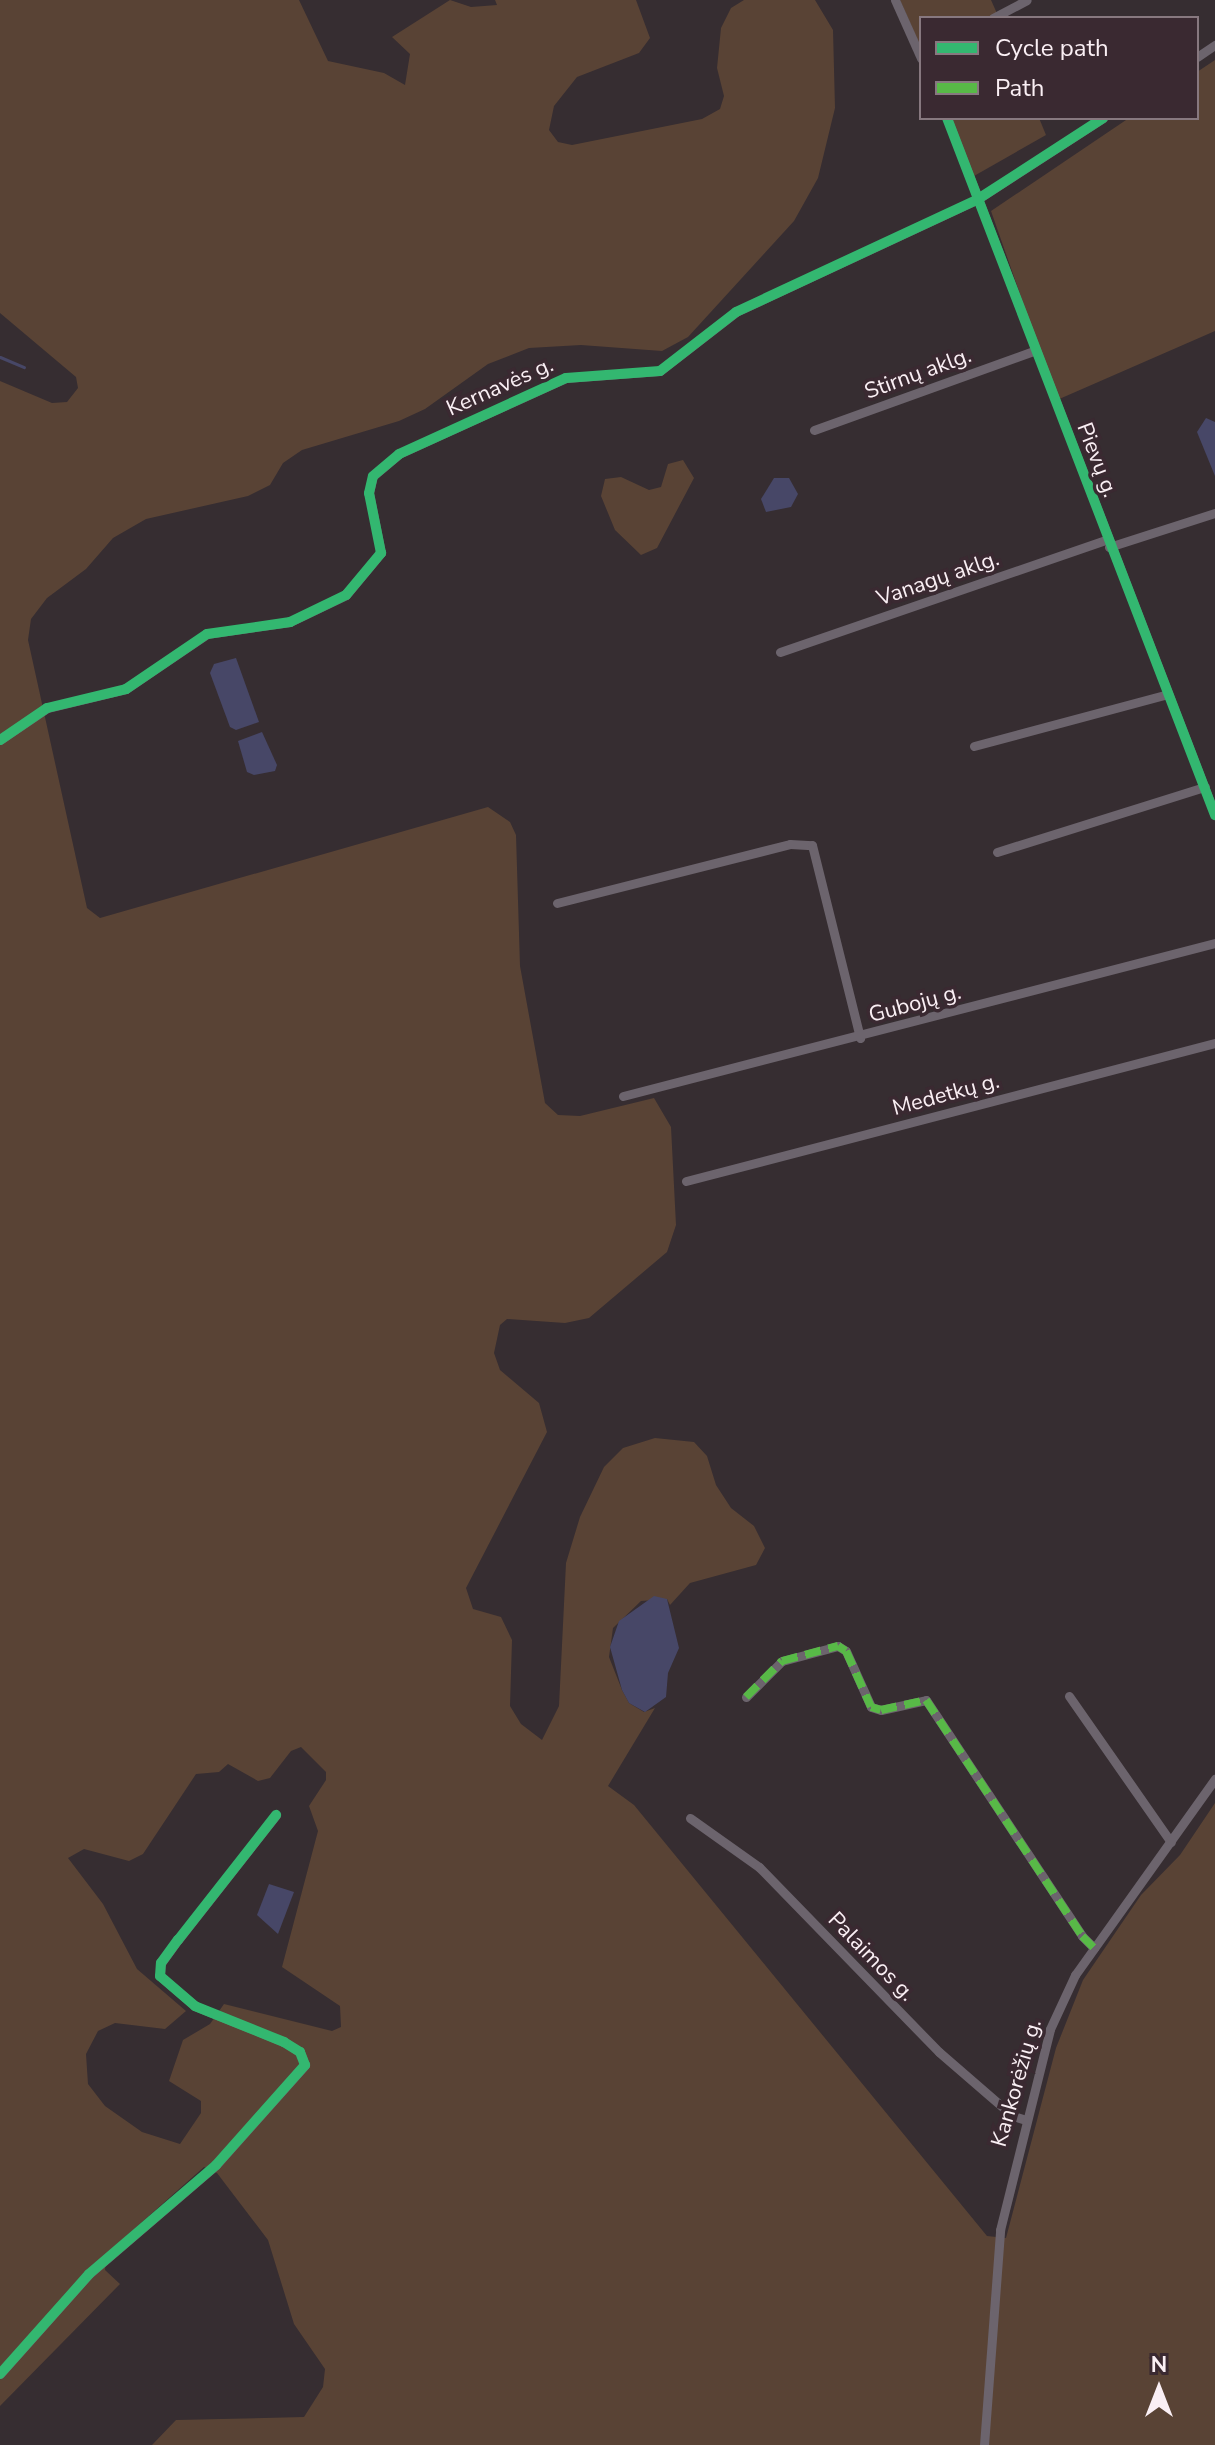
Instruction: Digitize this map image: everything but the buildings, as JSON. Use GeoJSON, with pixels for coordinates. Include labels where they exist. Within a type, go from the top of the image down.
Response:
{"type":"FeatureCollection","features":[{"type":"Feature","properties":{"kind":"street"},"geometry":{"type":"LineString","coordinates":[[895,0],[919,53]]}},
{"type":"Feature","properties":{"kind":"street"},"geometry":{"type":"LineString","coordinates":[[997,16],[1027,0]]}},
{"type":"Feature","properties":{"kind":"street","name":"Pievų g."},"geometry":{"type":"LineString","coordinates":[[948,120],[1034,351],[1209,793],[1215,815]]}},
{"type":"Feature","properties":{"kind":"street","name":"Kernavės g."},"geometry":{"type":"LineString","coordinates":[[0,740],[47,708],[126,689],[207,634],[290,622],[346,595],[381,553],[369,493],[373,476],[399,454],[566,378],[660,371],[756,301],[892,244],[978,199],[1100,120]]}},
{"type":"Feature","properties":{"kind":"street","name":"Stirnų aklg."},"geometry":{"type":"LineString","coordinates":[[814,430],[1034,351]]}},
{"type":"Feature","properties":{"kind":"street","name":"Vanagų aklg."},"geometry":{"type":"LineString","coordinates":[[780,652],[1108,543],[1215,513]]}},
{"type":"Feature","properties":{"kind":"street"},"geometry":{"type":"LineString","coordinates":[[974,746],[1168,694]]}},
{"type":"Feature","properties":{"kind":"street"},"geometry":{"type":"LineString","coordinates":[[997,852],[1209,793]]}},
{"type":"Feature","properties":{"kind":"street"},"geometry":{"type":"LineString","coordinates":[[557,903],[790,844],[812,845],[860,1038]]}},
{"type":"Feature","properties":{"kind":"street","name":"Gubojų g."},"geometry":{"type":"LineString","coordinates":[[623,1096],[860,1038],[1215,943]]}},
{"type":"Feature","properties":{"kind":"street","name":"Medetkų g."},"geometry":{"type":"LineString","coordinates":[[686,1181],[1215,1043]]}},
{"type":"Feature","properties":{"kind":"street"},"geometry":{"type":"LineString","coordinates":[[746,1697],[782,1661],[838,1646],[846,1651],[871,1707],[881,1710],[926,1700],[1082,1936],[1094,1948]]}},
{"type":"Feature","properties":{"kind":"street"},"geometry":{"type":"LineString","coordinates":[[1069,1696],[1171,1842]]}},
{"type":"Feature","properties":{"kind":"street","name":"Kankorėžių g."},"geometry":{"type":"LineString","coordinates":[[984,2445],[1000,2230],[1026,2120],[1057,2010],[1094,1948],[1215,1779]]}},
{"type":"Feature","properties":{"kind":"street"},"geometry":{"type":"LineString","coordinates":[[0,2374],[89,2274],[216,2165],[305,2065],[300,2052],[284,2042],[195,2006],[160,1976],[161,1963],[276,1815]]}},
{"type":"Feature","properties":{"kind":"street","name":"Palaimos g."},"geometry":{"type":"LineString","coordinates":[[690,1818],[759,1867],[939,2052],[1013,2116],[1026,2120]]}},
{"type":"Feature","properties":{"kind":"shaded area"},"geometry":{"type":"Polygon","coordinates":[[[0,0],[299,0],[328,61],[384,73],[405,85],[410,54],[392,37],[450,0],[471,7],[497,5],[495,0],[636,0],[650,38],[639,53],[577,77],[554,106],[549,130],[558,142],[572,145],[702,119],[720,109],[724,96],[717,68],[721,28],[731,8],[744,0],[815,0],[833,30],[835,108],[818,178],[794,221],[688,337],[662,351],[581,345],[529,348],[488,364],[425,409],[399,421],[302,450],[283,463],[270,485],[248,496],[146,519],[113,538],[86,569],[47,598],[31,619],[28,640],[87,908],[100,918],[488,807],[510,822],[516,835],[520,966],[545,1103],[558,1115],[580,1116],[654,1098],[671,1127],[676,1225],[667,1252],[589,1318],[565,1323],[507,1319],[500,1325],[494,1353],[500,1370],[539,1403],[547,1432],[466,1588],[473,1609],[501,1617],[512,1640],[510,1706],[521,1724],[542,1740],[559,1706],[566,1563],[580,1517],[604,1467],[623,1448],[655,1438],[694,1442],[707,1456],[716,1485],[731,1508],[754,1526],[765,1548],[756,1565],[690,1583],[670,1605],[667,1599],[641,1601],[613,1628],[609,1657],[622,1690],[629,1703],[644,1712],[655,1708],[608,1786],[634,1805],[987,2236],[1006,2238],[1056,2048],[1083,1980],[1141,1895],[1180,1855],[1215,1803],[1215,2445],[152,2445],[176,2420],[304,2417],[323,2387],[325,2369],[294,2324],[268,2240],[217,2173],[204,2167],[107,2253],[105,2270],[120,2284],[0,2406],[0,381],[52,403],[67,402],[78,388],[76,377],[0,313],[0,0]],[[301,1747],[291,1751],[270,1778],[258,1781],[228,1764],[219,1772],[196,1774],[143,1854],[129,1861],[84,1849],[68,1858],[103,1904],[137,1969],[186,2011],[165,2029],[115,2023],[98,2031],[86,2054],[88,2084],[105,2106],[142,2132],[180,2144],[201,2113],[201,2101],[169,2081],[183,2040],[210,2024],[224,2004],[332,2031],[341,2027],[340,2006],[282,1967],[318,1831],[309,1806],[326,1780],[326,1772],[301,1747]]]}},
{"type":"Feature","properties":{"kind":"shaded area"},"geometry":{"type":"Polygon","coordinates":[[[900,0],[991,0],[998,16],[919,16],[919,43],[900,0]]]}},
{"type":"Feature","properties":{"kind":"shaded area"},"geometry":{"type":"Polygon","coordinates":[[[1215,60],[1215,331],[1057,400],[991,211],[1126,120],[1199,120],[1199,71],[1215,60]]]}},
{"type":"Feature","properties":{"kind":"shaded area"},"geometry":{"type":"Polygon","coordinates":[[[953,120],[1040,120],[1046,135],[974,176],[953,120]]]}},
{"type":"Feature","properties":{"kind":"shaded area"},"geometry":{"type":"Polygon","coordinates":[[[683,460],[694,478],[657,548],[641,555],[615,530],[601,496],[605,479],[621,477],[649,490],[661,487],[668,464],[683,460]]]}},
{"type":"Feature","properties":{"kind":"water"},"geometry":{"type":"Polygon","coordinates":[[[1206,418],[1215,422],[1215,476],[1197,432],[1206,418]]]}},
{"type":"Feature","properties":{"kind":"water"},"geometry":{"type":"Polygon","coordinates":[[[774,478],[789,478],[798,494],[791,507],[766,512],[761,499],[774,478]]]}},
{"type":"Feature","properties":{"kind":"water"},"geometry":{"type":"Polygon","coordinates":[[[236,658],[259,722],[236,730],[230,727],[210,673],[214,664],[236,658]]]}},
{"type":"Feature","properties":{"kind":"water"},"geometry":{"type":"Polygon","coordinates":[[[262,732],[277,765],[275,771],[254,775],[247,772],[238,741],[262,732]]]}},
{"type":"Feature","properties":{"kind":"water"},"geometry":{"type":"Polygon","coordinates":[[[654,1596],[667,1599],[679,1648],[668,1673],[666,1697],[645,1712],[629,1703],[622,1690],[610,1647],[619,1621],[654,1596]]]}},
{"type":"Feature","properties":{"kind":"water"},"geometry":{"type":"Polygon","coordinates":[[[269,1884],[294,1892],[278,1934],[257,1915],[269,1884]]]}},
{"type":"Feature","properties":{"kind":"waterway"},"geometry":{"type":"LineString","coordinates":[[0,357],[24,367]]}},
{"type":"Feature","properties":{"kind":"marked path"},"geometry":{"type":"LineString","coordinates":[[746,1697],[782,1661],[838,1646],[846,1651],[871,1707],[881,1710],[926,1700],[1082,1936],[1094,1948]]}},
{"type":"Feature","properties":{"kind":"cycle path"},"geometry":{"type":"LineString","coordinates":[[948,120],[1215,815]]}},
{"type":"Feature","properties":{"kind":"cycle path"},"geometry":{"type":"LineString","coordinates":[[0,740],[47,708],[126,689],[207,634],[290,622],[346,595],[381,553],[369,493],[373,476],[399,454],[566,378],[660,371],[736,312],[978,199],[1100,120]]}},
{"type":"Feature","properties":{"kind":"cycle path"},"geometry":{"type":"LineString","coordinates":[[0,2374],[89,2274],[216,2165],[305,2065],[300,2052],[284,2042],[195,2006],[160,1976],[161,1963],[276,1815]]}}]}
